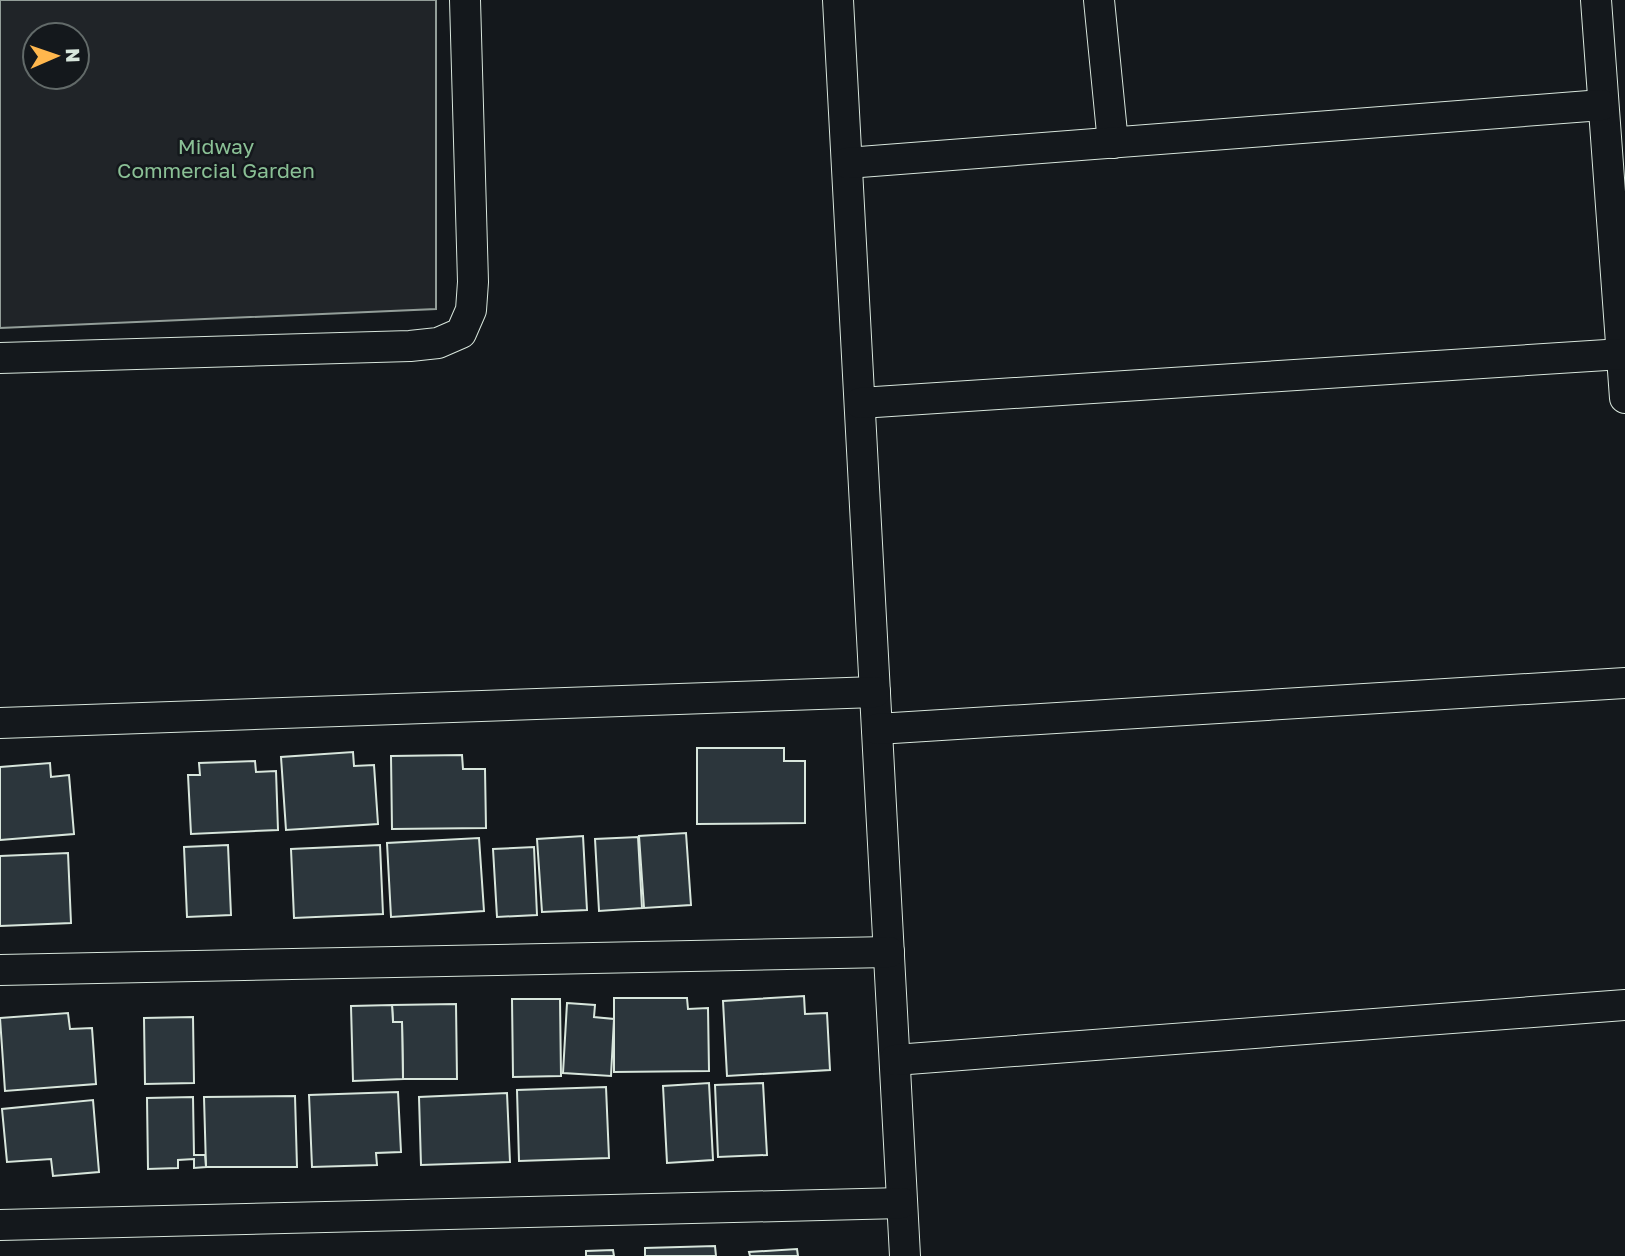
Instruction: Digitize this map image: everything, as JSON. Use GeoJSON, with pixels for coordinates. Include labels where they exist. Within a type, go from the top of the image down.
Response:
{"type":"FeatureCollection","features":[{"type":"Feature","properties":{"kind":"street"},"geometry":{"type":"LineString","coordinates":[[0,358],[410,345],[438,343],[461,333],[471,310],[473,282],[465,0]]}},
{"type":"Feature","properties":{"kind":"street"},"geometry":{"type":"LineString","coordinates":[[838,0],[905,1256]]}},
{"type":"Feature","properties":{"kind":"street"},"geometry":{"type":"LineString","coordinates":[[1099,0],[1113,143]]}},
{"type":"Feature","properties":{"kind":"street"},"geometry":{"type":"LineString","coordinates":[[1596,0],[1625,398]]}},
{"type":"Feature","properties":{"kind":"street"},"geometry":{"type":"LineString","coordinates":[[847,163],[1602,105]]}},
{"type":"Feature","properties":{"kind":"street"},"geometry":{"type":"LineString","coordinates":[[860,403],[1622,354]]}},
{"type":"Feature","properties":{"kind":"street"},"geometry":{"type":"LineString","coordinates":[[877,729],[1625,683]]}},
{"type":"Feature","properties":{"kind":"street"},"geometry":{"type":"LineString","coordinates":[[0,723],[876,692]]}},
{"type":"Feature","properties":{"kind":"street"},"geometry":{"type":"LineString","coordinates":[[0,970],[889,952]]}},
{"type":"Feature","properties":{"kind":"street"},"geometry":{"type":"LineString","coordinates":[[895,1059],[1625,1005]]}},
{"type":"Feature","properties":{"kind":"street"},"geometry":{"type":"LineString","coordinates":[[0,1225],[902,1203]]}},
{"type":"Feature","properties":{"kind":"green space","name":"Midway Commercial Garden"},"geometry":{"type":"Polygon","coordinates":[[[0,0],[436,0],[436,309],[0,328],[0,0]]]}},
{"type":"Feature","properties":{"kind":"building"},"geometry":{"type":"Polygon","coordinates":[[[697,748],[784,748],[784,761],[805,761],[805,823],[697,824],[697,748]]]}},
{"type":"Feature","properties":{"kind":"building"},"geometry":{"type":"Polygon","coordinates":[[[353,752],[354,766],[374,765],[378,824],[286,830],[281,757],[353,752]]]}},
{"type":"Feature","properties":{"kind":"building"},"geometry":{"type":"Polygon","coordinates":[[[462,755],[463,769],[485,769],[486,828],[392,829],[391,756],[462,755]]]}},
{"type":"Feature","properties":{"kind":"building"},"geometry":{"type":"Polygon","coordinates":[[[255,761],[256,772],[276,771],[278,830],[191,834],[188,775],[200,775],[199,763],[255,761]]]}},
{"type":"Feature","properties":{"kind":"building"},"geometry":{"type":"Polygon","coordinates":[[[50,763],[51,777],[69,775],[74,834],[0,840],[0,767],[50,763]]]}},
{"type":"Feature","properties":{"kind":"building"},"geometry":{"type":"Polygon","coordinates":[[[686,833],[691,905],[644,908],[639,836],[686,833]]]}},
{"type":"Feature","properties":{"kind":"building"},"geometry":{"type":"Polygon","coordinates":[[[583,836],[587,910],[542,912],[537,839],[583,836]]]}},
{"type":"Feature","properties":{"kind":"building"},"geometry":{"type":"Polygon","coordinates":[[[638,837],[642,908],[599,911],[595,839],[638,837]]]}},
{"type":"Feature","properties":{"kind":"building"},"geometry":{"type":"Polygon","coordinates":[[[479,838],[484,911],[391,917],[387,843],[479,838]]]}},
{"type":"Feature","properties":{"kind":"building"},"geometry":{"type":"Polygon","coordinates":[[[228,845],[231,915],[187,917],[184,847],[228,845]]]}},
{"type":"Feature","properties":{"kind":"building"},"geometry":{"type":"Polygon","coordinates":[[[380,845],[383,914],[294,918],[291,849],[380,845]]]}},
{"type":"Feature","properties":{"kind":"building"},"geometry":{"type":"Polygon","coordinates":[[[534,847],[537,915],[497,917],[493,849],[534,847]]]}},
{"type":"Feature","properties":{"kind":"building"},"geometry":{"type":"Polygon","coordinates":[[[68,853],[71,923],[0,926],[0,856],[68,853]]]}},
{"type":"Feature","properties":{"kind":"building"},"geometry":{"type":"Polygon","coordinates":[[[804,996],[805,1014],[827,1013],[830,1070],[727,1076],[723,1001],[804,996]]]}},
{"type":"Feature","properties":{"kind":"building"},"geometry":{"type":"Polygon","coordinates":[[[614,998],[687,998],[688,1009],[708,1008],[709,1071],[614,1072],[614,998]]]}},
{"type":"Feature","properties":{"kind":"building"},"geometry":{"type":"Polygon","coordinates":[[[512,999],[560,999],[561,1076],[513,1077],[512,999]]]}},
{"type":"Feature","properties":{"kind":"building"},"geometry":{"type":"Polygon","coordinates":[[[567,1003],[595,1005],[594,1017],[614,1019],[611,1076],[563,1073],[567,1003]]]}},
{"type":"Feature","properties":{"kind":"building"},"geometry":{"type":"Polygon","coordinates":[[[456,1004],[457,1079],[403,1079],[402,1022],[393,1022],[392,1005],[456,1004]]]}},
{"type":"Feature","properties":{"kind":"building"},"geometry":{"type":"Polygon","coordinates":[[[392,1005],[393,1022],[402,1022],[403,1079],[353,1081],[351,1006],[392,1005]]]}},
{"type":"Feature","properties":{"kind":"building"},"geometry":{"type":"Polygon","coordinates":[[[68,1013],[70,1029],[92,1028],[96,1084],[5,1091],[0,1018],[68,1013]]]}},
{"type":"Feature","properties":{"kind":"building"},"geometry":{"type":"Polygon","coordinates":[[[193,1017],[194,1083],[145,1084],[144,1018],[193,1017]]]}},
{"type":"Feature","properties":{"kind":"building"},"geometry":{"type":"Polygon","coordinates":[[[709,1083],[713,1160],[667,1163],[663,1086],[709,1083]]]}},
{"type":"Feature","properties":{"kind":"building"},"geometry":{"type":"Polygon","coordinates":[[[763,1083],[767,1155],[718,1157],[715,1085],[763,1083]]]}},
{"type":"Feature","properties":{"kind":"building"},"geometry":{"type":"Polygon","coordinates":[[[606,1087],[609,1158],[519,1161],[517,1090],[606,1087]]]}},
{"type":"Feature","properties":{"kind":"building"},"geometry":{"type":"Polygon","coordinates":[[[398,1092],[401,1152],[376,1153],[377,1165],[312,1167],[309,1095],[398,1092]]]}},
{"type":"Feature","properties":{"kind":"building"},"geometry":{"type":"Polygon","coordinates":[[[507,1093],[510,1162],[421,1165],[419,1097],[507,1093]]]}},
{"type":"Feature","properties":{"kind":"building"},"geometry":{"type":"Polygon","coordinates":[[[295,1096],[297,1167],[206,1167],[204,1097],[295,1096]]]}},
{"type":"Feature","properties":{"kind":"building"},"geometry":{"type":"Polygon","coordinates":[[[193,1097],[194,1155],[205,1155],[206,1167],[194,1168],[194,1159],[178,1160],[178,1168],[148,1169],[147,1098],[193,1097]]]}},
{"type":"Feature","properties":{"kind":"building"},"geometry":{"type":"Polygon","coordinates":[[[93,1100],[99,1172],[53,1176],[51,1159],[7,1162],[2,1109],[93,1100]]]}},
{"type":"Feature","properties":{"kind":"building"},"geometry":{"type":"Polygon","coordinates":[[[715,1246],[716,1256],[645,1256],[645,1248],[715,1246]]]}},
{"type":"Feature","properties":{"kind":"building"},"geometry":{"type":"Polygon","coordinates":[[[797,1249],[798,1256],[750,1256],[749,1252],[797,1249]]]}},
{"type":"Feature","properties":{"kind":"building"},"geometry":{"type":"Polygon","coordinates":[[[613,1250],[614,1256],[586,1256],[586,1251],[613,1250]]]}}]}
